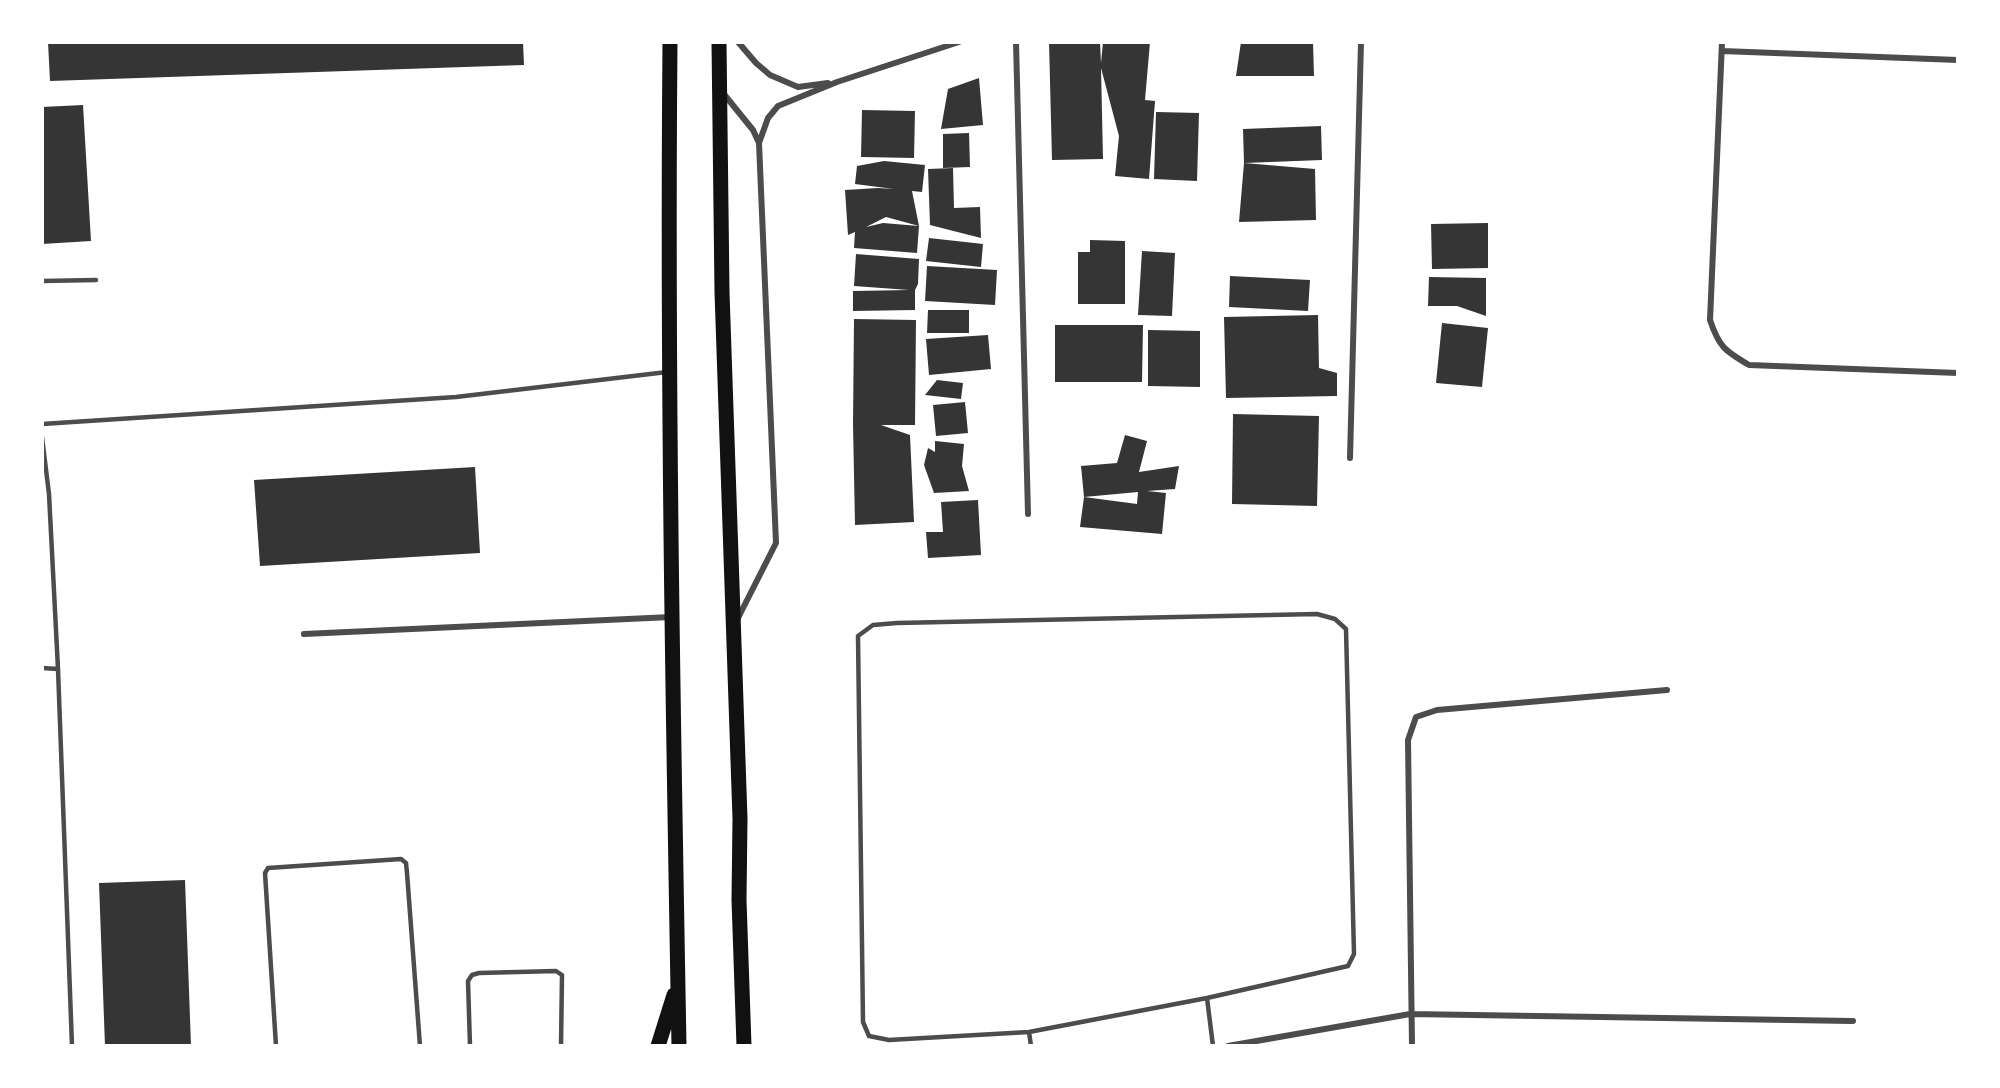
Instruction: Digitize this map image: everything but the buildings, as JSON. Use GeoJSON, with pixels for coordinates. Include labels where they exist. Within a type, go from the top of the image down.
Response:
{"type":"FeatureCollection","features":[{"type":"Feature","properties":{"kind":"main road"},"geometry":{"type":"LineString","coordinates":[[670,42],[672,617],[679,1046]]}},
{"type":"Feature","properties":{"kind":"main road"},"geometry":{"type":"LineString","coordinates":[[719,42],[723,316],[735,624],[740,819],[739,900],[744,1046]]}},
{"type":"Feature","properties":{"kind":"main road"},"geometry":{"type":"LineString","coordinates":[[658,1046],[678,983]]}},
{"type":"Feature","properties":{"kind":"main road"},"geometry":{"type":"LineString","coordinates":[[737,1046],[742,984]]}},
{"type":"Feature","properties":{"kind":"street"},"geometry":{"type":"LineString","coordinates":[[738,42],[756,63],[771,75],[798,87],[837,82]]}},
{"type":"Feature","properties":{"kind":"street"},"geometry":{"type":"LineString","coordinates":[[735,624],[776,543],[759,143],[768,118],[778,106],[837,82],[959,42]]}},
{"type":"Feature","properties":{"kind":"street"},"geometry":{"type":"LineString","coordinates":[[1016,42],[1028,514]]}},
{"type":"Feature","properties":{"kind":"street"},"geometry":{"type":"LineString","coordinates":[[1350,458],[1361,42]]}},
{"type":"Feature","properties":{"kind":"street"},"geometry":{"type":"LineString","coordinates":[[1722,42],[1710,320],[1717,340],[1730,354],[1749,365],[1958,373]]}},
{"type":"Feature","properties":{"kind":"street"},"geometry":{"type":"LineString","coordinates":[[1722,51],[1958,60]]}},
{"type":"Feature","properties":{"kind":"street"},"geometry":{"type":"LineString","coordinates":[[721,91],[753,130],[759,143]]}},
{"type":"Feature","properties":{"kind":"street"},"geometry":{"type":"LineString","coordinates":[[304,634],[672,617]]}},
{"type":"Feature","properties":{"kind":"street"},"geometry":{"type":"LineString","coordinates":[[1412,1046],[1408,740],[1416,717],[1437,710],[1667,690]]}},
{"type":"Feature","properties":{"kind":"street"},"geometry":{"type":"LineString","coordinates":[[1228,1046],[1410,1014],[1853,1021]]}},
{"type":"Feature","properties":{"kind":"lane"},"geometry":{"type":"LineString","coordinates":[[42,281],[96,280]]}},
{"type":"Feature","properties":{"kind":"lane"},"geometry":{"type":"LineString","coordinates":[[42,424],[456,397],[670,372]]}},
{"type":"Feature","properties":{"kind":"lane"},"geometry":{"type":"LineString","coordinates":[[42,438],[49,494],[58,669],[72,1046]]}},
{"type":"Feature","properties":{"kind":"lane"},"geometry":{"type":"LineString","coordinates":[[42,495],[49,494]]}},
{"type":"Feature","properties":{"kind":"lane"},"geometry":{"type":"LineString","coordinates":[[1317,614],[1335,619],[1346,630],[1354,954],[1348,966],[1207,998],[1029,1032],[889,1040],[869,1036],[863,1022],[858,636],[873,625],[897,623],[1317,614]]}},
{"type":"Feature","properties":{"kind":"lane"},"geometry":{"type":"LineString","coordinates":[[42,668],[58,669]]}},
{"type":"Feature","properties":{"kind":"lane"},"geometry":{"type":"LineString","coordinates":[[276,1046],[264,873],[268,868],[401,859],[405,863],[407,873],[420,1046]]}},
{"type":"Feature","properties":{"kind":"lane"},"geometry":{"type":"LineString","coordinates":[[470,1046],[468,981],[472,975],[556,971],[561,975],[561,1046]]}},
{"type":"Feature","properties":{"kind":"lane"},"geometry":{"type":"LineString","coordinates":[[1207,998],[1213,1046]]}},
{"type":"Feature","properties":{"kind":"lane"},"geometry":{"type":"LineString","coordinates":[[1029,1032],[1031,1046]]}}]}
